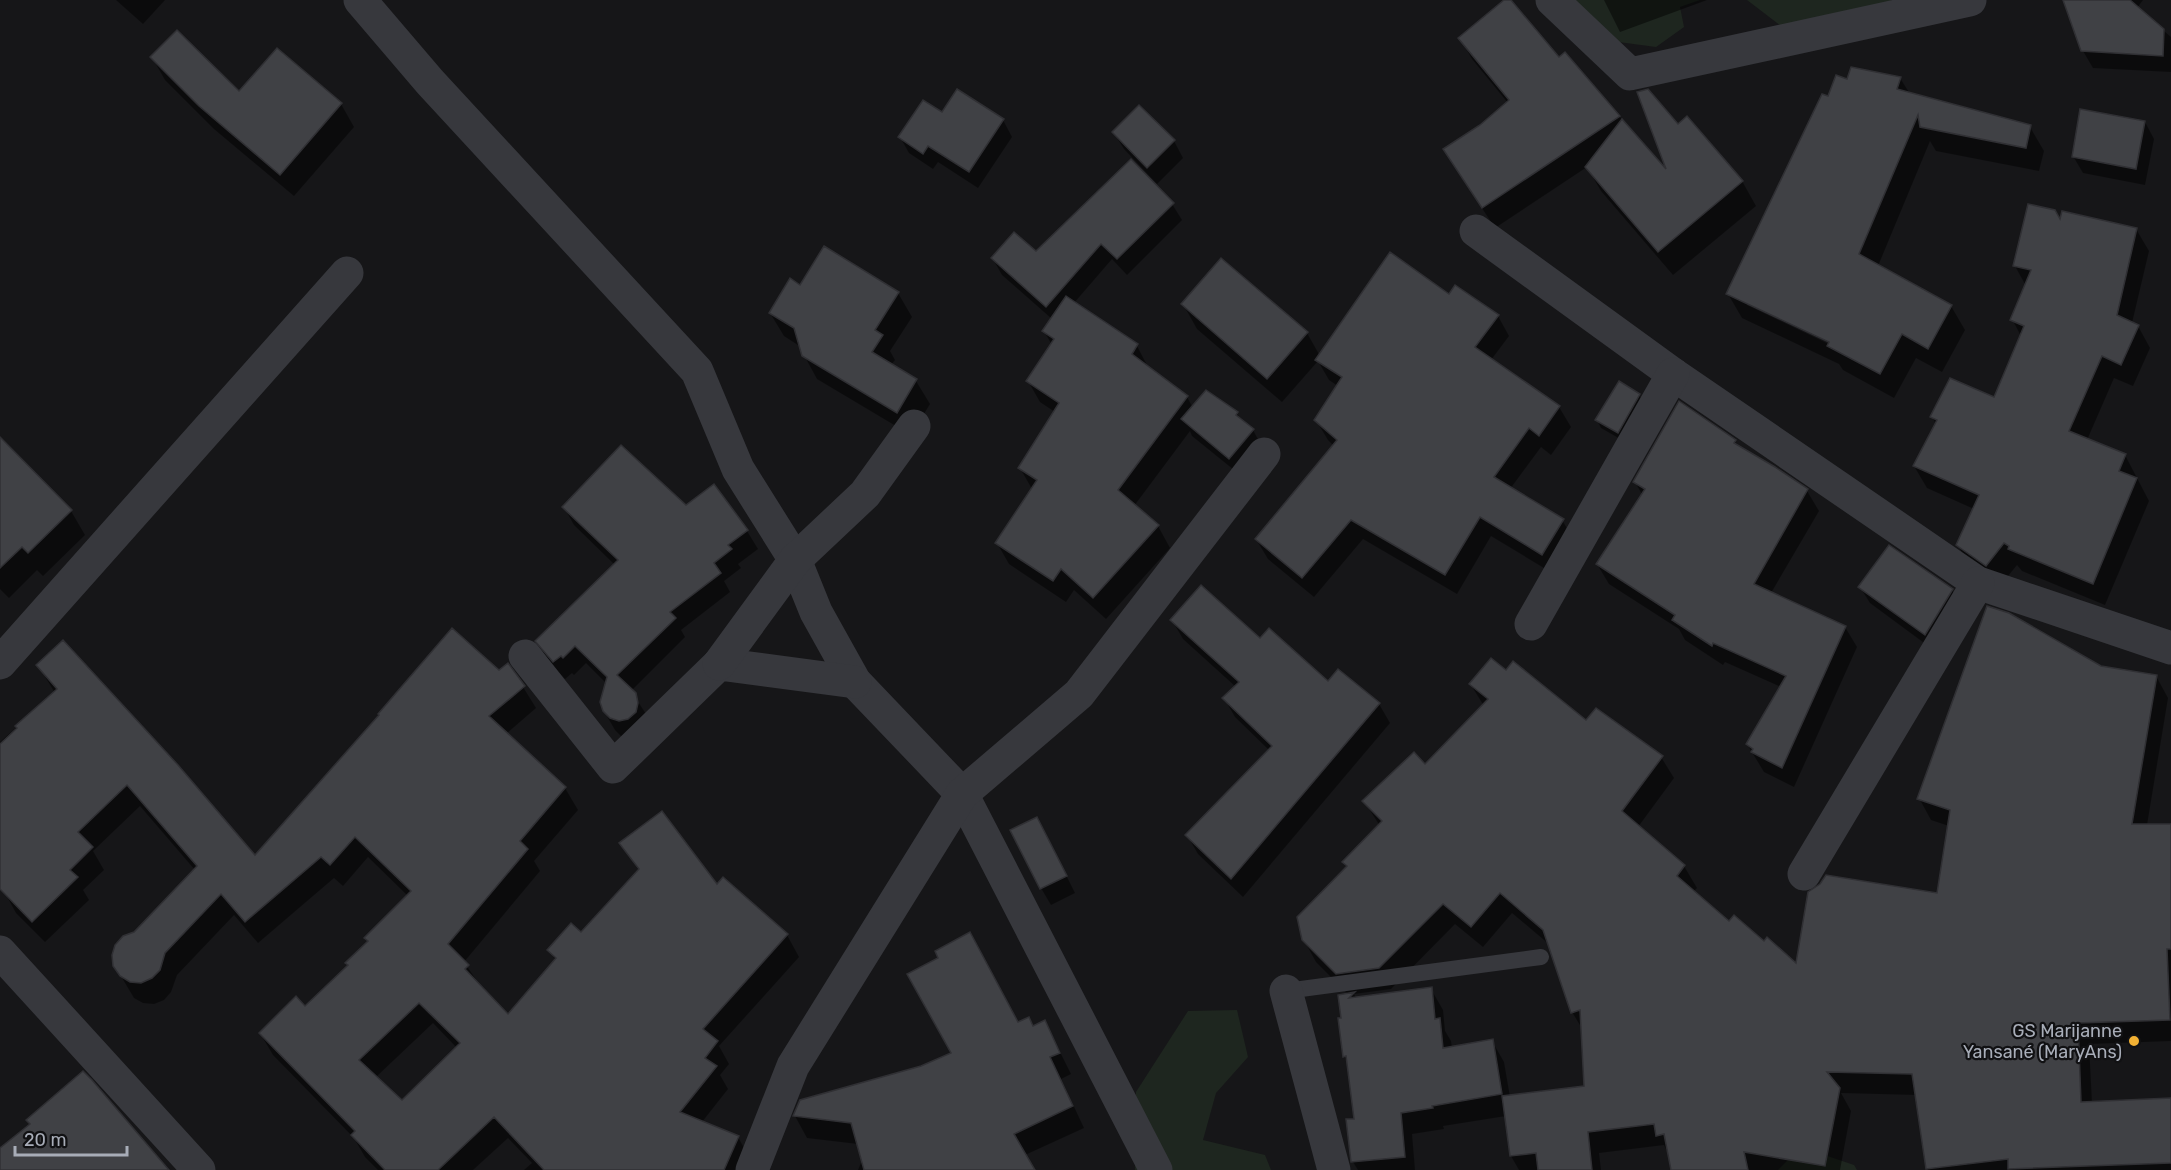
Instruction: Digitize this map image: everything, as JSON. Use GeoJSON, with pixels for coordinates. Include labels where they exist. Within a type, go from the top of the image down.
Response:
{"type":"FeatureCollection","features":[{"type":"Feature","properties":{"kind":"street"},"geometry":{"type":"LineString","coordinates":[[360,0],[430,82],[698,371],[738,469],[795,560],[816,612],[855,682],[962,794],[1156,1170]]}},
{"type":"Feature","properties":{"kind":"street"},"geometry":{"type":"LineString","coordinates":[[1552,0],[1630,74],[1970,0]]}},
{"type":"Feature","properties":{"kind":"street"},"geometry":{"type":"LineString","coordinates":[[1476,231],[1673,374],[1978,583],[2171,648]]}},
{"type":"Feature","properties":{"kind":"street"},"geometry":{"type":"LineString","coordinates":[[0,663],[347,273]]}},
{"type":"Feature","properties":{"kind":"street"},"geometry":{"type":"LineString","coordinates":[[1531,624],[1673,374]]}},
{"type":"Feature","properties":{"kind":"street"},"geometry":{"type":"LineString","coordinates":[[525,656],[613,767],[719,664],[795,560],[865,494],[914,426]]}},
{"type":"Feature","properties":{"kind":"street"},"geometry":{"type":"LineString","coordinates":[[752,1170],[794,1066],[962,794],[1079,694],[1264,454]]}},
{"type":"Feature","properties":{"kind":"street"},"geometry":{"type":"LineString","coordinates":[[1804,873],[1978,583]]}},
{"type":"Feature","properties":{"kind":"street"},"geometry":{"type":"LineString","coordinates":[[719,664],[855,682]]}},
{"type":"Feature","properties":{"kind":"street"},"geometry":{"type":"LineString","coordinates":[[0,952],[199,1170]]}},
{"type":"Feature","properties":{"kind":"street"},"geometry":{"type":"LineString","coordinates":[[1286,991],[1334,1170]]}},
{"type":"Feature","properties":{"kind":"lane"},"geometry":{"type":"LineString","coordinates":[[1286,991],[1541,957]]}},
{"type":"Feature","properties":{"kind":"shaded area"},"geometry":{"type":"Polygon","coordinates":[[[1537,0],[1700,0],[1680,7],[1684,27],[1656,47],[1611,41],[1537,0]]]}},
{"type":"Feature","properties":{"kind":"shaded area"},"geometry":{"type":"Polygon","coordinates":[[[1747,0],[1892,0],[1887,4],[1781,26],[1747,0]]]}},
{"type":"Feature","properties":{"kind":"shaded area"},"geometry":{"type":"Polygon","coordinates":[[[1237,1010],[1248,1057],[1216,1093],[1203,1140],[1265,1155],[1271,1170],[1135,1170],[1136,1092],[1188,1011],[1237,1010]]]}},
{"type":"Feature","properties":{"kind":"shaded area"},"geometry":{"type":"Polygon","coordinates":[[[1801,1147],[1854,1165],[1857,1170],[1778,1170],[1801,1147]]]}},
{"type":"Feature","properties":{"kind":"building"},"geometry":{"type":"Polygon","coordinates":[[[1504,0],[1511,0],[1559,57],[1565,52],[1620,116],[1482,208],[1443,149],[1480,125],[1509,100],[1458,38],[1504,0]]]}},
{"type":"Feature","properties":{"kind":"building"},"geometry":{"type":"Polygon","coordinates":[[[2063,0],[2130,0],[2164,29],[2163,56],[2081,51],[2063,0]]]}},
{"type":"Feature","properties":{"kind":"building"},"geometry":{"type":"Polygon","coordinates":[[[177,30],[239,91],[277,48],[342,103],[280,175],[199,106],[150,57],[177,30]]]}},
{"type":"Feature","properties":{"kind":"building"},"geometry":{"type":"Polygon","coordinates":[[[1851,67],[1901,77],[1897,89],[2031,125],[2026,148],[1920,127],[1918,115],[1859,254],[1952,305],[1928,349],[1902,334],[1880,374],[1827,346],[1829,342],[1726,294],[1822,94],[1828,96],[1836,75],[1847,79],[1851,67]]]}},
{"type":"Feature","properties":{"kind":"building"},"geometry":{"type":"Polygon","coordinates":[[[957,89],[1004,119],[969,172],[928,146],[923,154],[898,137],[923,100],[942,112],[957,89]]]}},
{"type":"Feature","properties":{"kind":"building"},"geometry":{"type":"Polygon","coordinates":[[[1648,89],[1678,124],[1687,116],[1743,181],[1658,252],[1585,167],[1622,119],[1666,169],[1637,92],[1648,89]]]}},
{"type":"Feature","properties":{"kind":"building"},"geometry":{"type":"Polygon","coordinates":[[[1139,105],[1175,140],[1147,168],[1112,132],[1139,105]]]}},
{"type":"Feature","properties":{"kind":"building"},"geometry":{"type":"Polygon","coordinates":[[[2080,109],[2145,121],[2136,169],[2072,157],[2080,109]]]}},
{"type":"Feature","properties":{"kind":"building"},"geometry":{"type":"Polygon","coordinates":[[[1131,159],[1174,203],[1117,259],[1101,244],[1046,307],[991,258],[1014,232],[1036,251],[1131,159]]]}},
{"type":"Feature","properties":{"kind":"building"},"geometry":{"type":"Polygon","coordinates":[[[2028,204],[2055,210],[2060,219],[2062,211],[2137,228],[2117,315],[2139,325],[2121,365],[2102,356],[2069,431],[2126,454],[2119,471],[2137,478],[2093,584],[2008,549],[2009,546],[2004,543],[1986,566],[1956,545],[1979,495],[1913,466],[1937,420],[1930,417],[1950,378],[1994,397],[2024,326],[2010,320],[2031,270],[2013,266],[2028,204]]]}},
{"type":"Feature","properties":{"kind":"building"},"geometry":{"type":"Polygon","coordinates":[[[824,246],[899,292],[875,330],[883,335],[872,352],[917,379],[897,413],[802,356],[794,328],[769,313],[790,278],[800,285],[824,246]]]}},
{"type":"Feature","properties":{"kind":"building"},"geometry":{"type":"Polygon","coordinates":[[[1390,252],[1449,294],[1455,285],[1499,315],[1475,347],[1560,406],[1539,436],[1529,428],[1494,477],[1564,519],[1542,555],[1480,517],[1445,575],[1351,520],[1302,578],[1255,539],[1337,440],[1314,420],[1342,377],[1315,360],[1390,252]]]}},
{"type":"Feature","properties":{"kind":"building"},"geometry":{"type":"Polygon","coordinates":[[[1221,258],[1308,332],[1267,379],[1181,304],[1221,258]]]}},
{"type":"Feature","properties":{"kind":"building"},"geometry":{"type":"Polygon","coordinates":[[[1066,296],[1138,344],[1132,354],[1188,396],[1118,490],[1159,525],[1093,598],[1061,569],[1053,581],[995,543],[1037,480],[1018,468],[1059,403],[1026,381],[1054,339],[1042,331],[1066,296]]]}},
{"type":"Feature","properties":{"kind":"building"},"geometry":{"type":"Polygon","coordinates":[[[1619,381],[1640,394],[1618,433],[1595,420],[1619,381]]]}},
{"type":"Feature","properties":{"kind":"building"},"geometry":{"type":"Polygon","coordinates":[[[1206,390],[1238,412],[1236,415],[1254,429],[1229,459],[1181,419],[1206,390]]]}},
{"type":"Feature","properties":{"kind":"building"},"geometry":{"type":"Polygon","coordinates":[[[1679,401],[1736,440],[1734,443],[1808,489],[1754,584],[1846,626],[1782,768],[1751,752],[1753,749],[1746,744],[1786,676],[1713,643],[1712,646],[1672,620],[1675,615],[1596,564],[1645,489],[1633,482],[1679,401]]]}},
{"type":"Feature","properties":{"kind":"building"},"geometry":{"type":"Polygon","coordinates":[[[0,437],[72,510],[28,553],[22,547],[0,568],[0,437]]]}},
{"type":"Feature","properties":{"kind":"building"},"geometry":{"type":"Polygon","coordinates":[[[621,445],[686,505],[714,484],[748,530],[728,545],[732,549],[714,563],[721,573],[670,612],[676,618],[617,675],[636,693],[638,703],[636,712],[628,719],[619,721],[610,718],[603,711],[600,702],[607,677],[575,646],[563,658],[561,656],[553,662],[535,641],[618,560],[562,507],[621,445]]]}},
{"type":"Feature","properties":{"kind":"building"},"geometry":{"type":"Polygon","coordinates":[[[1889,545],[1953,589],[1925,635],[1858,587],[1889,545]]]}},
{"type":"Feature","properties":{"kind":"building"},"geometry":{"type":"Polygon","coordinates":[[[1201,585],[1260,638],[1269,628],[1328,681],[1338,669],[1380,703],[1231,879],[1185,835],[1272,746],[1222,698],[1239,682],[1170,620],[1201,585]]]}},
{"type":"Feature","properties":{"kind":"building"},"geometry":{"type":"Polygon","coordinates":[[[1987,606],[2009,613],[2101,666],[2157,675],[2132,824],[2171,824],[2171,949],[2167,949],[2170,1020],[2078,1023],[2081,1102],[2171,1098],[2171,1163],[2008,1169],[2008,1159],[1926,1169],[1912,1074],[1827,1072],[1840,1088],[1825,1166],[1744,1152],[1748,1170],[1671,1170],[1664,1134],[1656,1136],[1654,1124],[1588,1132],[1592,1170],[1538,1170],[1536,1153],[1510,1156],[1502,1096],[1584,1086],[1580,1010],[1571,1013],[1543,930],[1500,893],[1471,927],[1443,904],[1379,968],[1336,974],[1302,940],[1297,917],[1347,866],[1342,862],[1382,821],[1362,801],[1414,752],[1425,764],[1488,699],[1469,684],[1491,658],[1506,670],[1513,661],[1586,720],[1596,708],[1663,756],[1622,811],[1685,865],[1677,876],[1729,921],[1734,915],[1764,941],[1767,937],[1796,963],[1808,892],[1820,884],[1826,875],[1937,893],[1950,810],[1917,799],[1987,606]]]}},
{"type":"Feature","properties":{"kind":"building"},"geometry":{"type":"Polygon","coordinates":[[[452,628],[499,670],[508,663],[525,686],[489,716],[566,787],[520,841],[528,849],[448,944],[469,965],[465,969],[508,1014],[556,958],[547,950],[571,923],[581,932],[639,869],[619,843],[662,811],[717,884],[723,877],[788,934],[703,1029],[718,1041],[705,1058],[717,1066],[680,1112],[739,1136],[724,1170],[544,1170],[494,1117],[438,1170],[385,1170],[351,1135],[355,1131],[259,1033],[296,996],[305,1006],[348,965],[345,963],[368,941],[364,938],[411,891],[355,837],[330,865],[321,857],[245,922],[221,894],[165,953],[160,970],[152,978],[141,983],[130,982],[120,976],[113,966],[112,955],[115,945],[123,936],[134,932],[197,866],[127,785],[78,832],[93,847],[70,870],[78,877],[32,922],[0,889],[0,744],[17,728],[15,726],[57,689],[36,665],[63,640],[178,765],[255,855],[452,628]],[[419,1003],[359,1060],[402,1100],[460,1043],[419,1003]]]}},
{"type":"Feature","properties":{"kind":"building"},"geometry":{"type":"Polygon","coordinates":[[[1037,817],[1067,876],[1040,889],[1010,830],[1037,817]]]}},
{"type":"Feature","properties":{"kind":"building"},"geometry":{"type":"Polygon","coordinates":[[[970,932],[1018,1022],[1029,1017],[1033,1026],[1045,1020],[1060,1053],[1050,1057],[1073,1106],[1014,1134],[1035,1170],[864,1170],[851,1123],[793,1116],[800,1100],[921,1066],[951,1053],[907,974],[938,958],[935,951],[970,932]]]}},
{"type":"Feature","properties":{"kind":"building"},"geometry":{"type":"Polygon","coordinates":[[[1432,987],[1435,1019],[1440,1018],[1443,1048],[1493,1039],[1502,1094],[1401,1113],[1405,1157],[1351,1162],[1346,1119],[1354,1119],[1346,1056],[1343,1057],[1338,1018],[1341,1018],[1338,995],[1355,992],[1349,998],[1432,987]]]}},
{"type":"Feature","properties":{"kind":"building"},"geometry":{"type":"Polygon","coordinates":[[[83,1071],[169,1170],[0,1170],[0,1148],[30,1124],[26,1120],[83,1071]]]}},
{"type":"Feature","properties":{"kind":"place","name":"GS Marijanne Yansané (MaryAns)"},"geometry":{"type":"Point","coordinates":[2134,1041]}}]}
